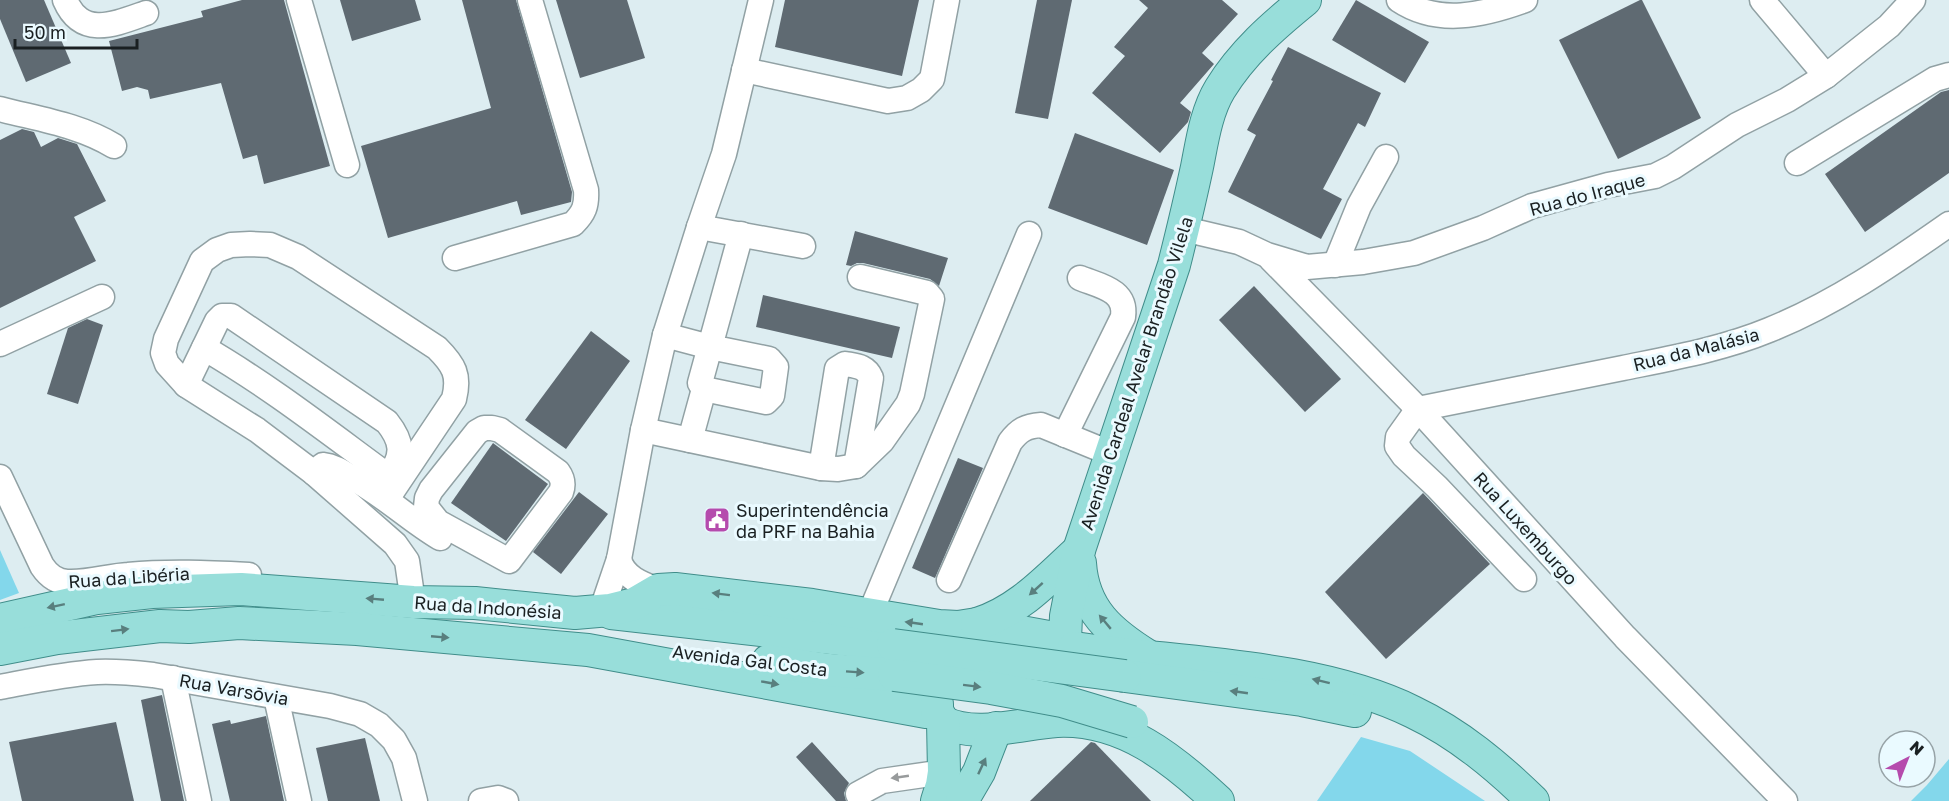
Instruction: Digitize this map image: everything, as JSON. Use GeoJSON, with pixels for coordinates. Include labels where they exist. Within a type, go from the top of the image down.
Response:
{"type":"FeatureCollection","features":[{"type":"Feature","properties":{"kind":"main road","name":"Avenida Cardeal Avelar Brandão Vilela"},"geometry":{"type":"LineString","coordinates":[[1037,724],[1058,710],[1067,698],[1074,680],[1065,616],[1079,550],[1184,229],[1206,125],[1219,90],[1239,62],[1267,31],[1305,0]]}},
{"type":"Feature","properties":{"kind":"main road","name":"Rua da Indonésia"},"geometry":{"type":"LineString","coordinates":[[940,716],[937,677],[940,665],[954,643],[975,625],[993,619],[1021,603],[1079,550]]}},
{"type":"Feature","properties":{"kind":"main road"},"geometry":{"type":"LineString","coordinates":[[1079,550],[1085,591],[1094,609],[1113,633],[1151,657]]}},
{"type":"Feature","properties":{"kind":"main road","name":"Rua da Indonésia"},"geometry":{"type":"LineString","coordinates":[[0,620],[97,598],[152,592],[241,589],[413,602],[475,603],[575,613],[601,612],[634,604],[658,590],[675,589],[812,605],[939,626],[975,625],[1151,657],[1258,670],[1312,679],[1371,694],[1451,732],[1496,766],[1533,801]]}},
{"type":"Feature","properties":{"kind":"main road"},"geometry":{"type":"LineString","coordinates":[[601,612],[893,645],[1302,700],[1346,708],[1388,720],[1478,753]]}},
{"type":"Feature","properties":{"kind":"main road","name":"Rua da Indonésia"},"geometry":{"type":"LineString","coordinates":[[0,650],[57,638],[124,630],[160,626],[189,627],[239,623],[357,629],[588,650]]}},
{"type":"Feature","properties":{"kind":"main road","name":"Avenida Gal Costa"},"geometry":{"type":"LineString","coordinates":[[588,650],[622,646],[737,657],[829,670],[894,675],[1062,700],[1132,722],[1154,734],[1200,767],[1234,801]]}},
{"type":"Feature","properties":{"kind":"main road","name":"Avenida Gal Costa"},"geometry":{"type":"LineString","coordinates":[[588,650],[926,711],[940,716],[950,726],[965,729],[1077,722],[1099,724],[1150,746],[1176,764],[1218,801]]}},
{"type":"Feature","properties":{"kind":"main road"},"geometry":{"type":"LineString","coordinates":[[940,716],[940,786]]}},
{"type":"Feature","properties":{"kind":"main road"},"geometry":{"type":"LineString","coordinates":[[962,801],[979,772],[996,728]]}},
{"type":"Feature","properties":{"kind":"street"},"geometry":{"type":"LineString","coordinates":[[65,0],[79,21],[95,25],[116,24],[146,13]]}},
{"type":"Feature","properties":{"kind":"street"},"geometry":{"type":"LineString","coordinates":[[299,0],[347,165]]}},
{"type":"Feature","properties":{"kind":"street"},"geometry":{"type":"LineString","coordinates":[[455,258],[573,224],[582,215],[587,203],[586,190],[530,0]]}},
{"type":"Feature","properties":{"kind":"street"},"geometry":{"type":"LineString","coordinates":[[601,612],[620,559],[643,430],[665,335],[724,154],[761,0]]}},
{"type":"Feature","properties":{"kind":"street"},"geometry":{"type":"LineString","coordinates":[[744,70],[888,101],[907,98],[921,90],[932,79],[947,0]]}},
{"type":"Feature","properties":{"kind":"street"},"geometry":{"type":"LineString","coordinates":[[1399,0],[1425,12],[1455,16],[1478,14],[1525,0]]}},
{"type":"Feature","properties":{"kind":"street"},"geometry":{"type":"LineString","coordinates":[[1762,0],[1826,76]]}},
{"type":"Feature","properties":{"kind":"street","name":"Rua do Iraque"},"geometry":{"type":"LineString","coordinates":[[1184,229],[1239,242],[1267,255],[1307,267],[1364,262],[1414,253],[1484,228],[1532,206],[1608,185],[1655,176],[1673,167],[1737,125],[1787,100],[1826,76],[1889,26],[1913,0]]}},
{"type":"Feature","properties":{"kind":"street"},"geometry":{"type":"LineString","coordinates":[[1797,163],[1935,79],[1949,75]]}},
{"type":"Feature","properties":{"kind":"street"},"geometry":{"type":"LineString","coordinates":[[0,109],[81,130],[98,136],[114,146]]}},
{"type":"Feature","properties":{"kind":"street"},"geometry":{"type":"LineString","coordinates":[[1335,265],[1359,206],[1386,157]]}},
{"type":"Feature","properties":{"kind":"street","name":"Rua da Malásia"},"geometry":{"type":"LineString","coordinates":[[1418,409],[1733,343],[1770,330],[1838,297],[1878,273],[1949,224]]}},
{"type":"Feature","properties":{"kind":"street"},"geometry":{"type":"LineString","coordinates":[[699,227],[803,246]]}},
{"type":"Feature","properties":{"kind":"street"},"geometry":{"type":"LineString","coordinates":[[665,335],[710,347],[769,359],[777,367],[774,392],[770,399],[766,402],[704,389],[700,383],[710,347],[741,234]]}},
{"type":"Feature","properties":{"kind":"street"},"geometry":{"type":"LineString","coordinates":[[869,616],[1029,234]]}},
{"type":"Feature","properties":{"kind":"street"},"geometry":{"type":"LineString","coordinates":[[391,486],[454,399],[457,386],[455,372],[449,361],[437,348],[298,257],[270,245],[231,245],[217,250],[202,261],[166,339],[164,353],[167,364],[186,385],[257,430],[314,473],[400,549],[407,561],[413,602]]}},
{"type":"Feature","properties":{"kind":"street","name":"Rua Luxemburgo"},"geometry":{"type":"LineString","coordinates":[[1267,255],[1418,409],[1625,637],[1785,801]]}},
{"type":"Feature","properties":{"kind":"street"},"geometry":{"type":"LineString","coordinates":[[643,430],[821,468],[838,469],[856,466],[882,441],[908,404],[932,299],[927,293],[860,277]]}},
{"type":"Feature","properties":{"kind":"street"},"geometry":{"type":"LineString","coordinates":[[1065,435],[1123,317],[1124,308],[1122,301],[1109,290],[1080,278]]}},
{"type":"Feature","properties":{"kind":"street"},"geometry":{"type":"LineString","coordinates":[[0,344],[102,297]]}},
{"type":"Feature","properties":{"kind":"street"},"geometry":{"type":"LineString","coordinates":[[186,385],[217,321],[222,316],[231,316],[387,422],[399,439],[400,448],[391,486]]}},
{"type":"Feature","properties":{"kind":"street"},"geometry":{"type":"LineString","coordinates":[[204,348],[311,419],[391,486],[426,530],[461,550],[486,558],[509,561]]}},
{"type":"Feature","properties":{"kind":"street"},"geometry":{"type":"LineString","coordinates":[[821,468],[837,369],[845,364],[862,367],[871,378],[856,466]]}},
{"type":"Feature","properties":{"kind":"street"},"geometry":{"type":"LineString","coordinates":[[690,440],[704,389]]}},
{"type":"Feature","properties":{"kind":"street"},"geometry":{"type":"LineString","coordinates":[[1418,409],[1398,438],[1397,446],[1404,456],[1437,487],[1524,579]]}},
{"type":"Feature","properties":{"kind":"street"},"geometry":{"type":"LineString","coordinates":[[949,580],[1010,442],[1018,431],[1029,426],[1041,425],[1112,454]]}},
{"type":"Feature","properties":{"kind":"street"},"geometry":{"type":"LineString","coordinates":[[484,428],[500,430],[563,478],[564,485],[561,492],[509,561],[438,522],[426,507],[431,490],[477,432],[484,428]]}},
{"type":"Feature","properties":{"kind":"street"},"geometry":{"type":"LineString","coordinates":[[314,473],[323,465],[391,486]]}},
{"type":"Feature","properties":{"kind":"street","name":"Rua da Libéria"},"geometry":{"type":"LineString","coordinates":[[0,477],[42,566],[57,580],[68,582],[127,575],[187,572],[249,575]]}},
{"type":"Feature","properties":{"kind":"street"},"geometry":{"type":"LineString","coordinates":[[620,559],[621,567],[628,574],[640,583],[658,590]]}},
{"type":"Feature","properties":{"kind":"street","name":"Rua Varsōvia"},"geometry":{"type":"LineString","coordinates":[[0,687],[65,675],[125,672],[173,678],[330,706],[360,714],[379,725],[394,740],[404,758],[415,801]]}},
{"type":"Feature","properties":{"kind":"street"},"geometry":{"type":"LineString","coordinates":[[173,678],[199,801]]}},
{"type":"Feature","properties":{"kind":"street"},"geometry":{"type":"LineString","coordinates":[[276,697],[299,801]]}},
{"type":"Feature","properties":{"kind":"street"},"geometry":{"type":"LineString","coordinates":[[858,794],[882,781],[940,786]]}},
{"type":"Feature","properties":{"kind":"street"},"geometry":{"type":"LineString","coordinates":[[481,801],[498,798],[506,801]]}},
{"type":"Feature","properties":{"kind":"shaded area"},"geometry":{"type":"Polygon","coordinates":[[[0,550],[19,593],[0,600],[0,550]]]}},
{"type":"Feature","properties":{"kind":"shaded area"},"geometry":{"type":"Polygon","coordinates":[[[1361,737],[1410,751],[1485,801],[1317,801],[1361,737]]]}},
{"type":"Feature","properties":{"kind":"shaded area"},"geometry":{"type":"Polygon","coordinates":[[[1949,759],[1949,801],[1911,801],[1923,789],[1937,789],[1937,773],[1949,759]]]}},
{"type":"Feature","properties":{"kind":"building"},"geometry":{"type":"Polygon","coordinates":[[[0,0],[44,0],[71,63],[26,82],[0,19],[0,0]]]}},
{"type":"Feature","properties":{"kind":"building"},"geometry":{"type":"Polygon","coordinates":[[[242,0],[284,0],[330,166],[264,184],[257,155],[243,159],[221,83],[150,99],[148,90],[137,87],[122,91],[109,41],[203,17],[201,11],[242,0]]]}},
{"type":"Feature","properties":{"kind":"building"},"geometry":{"type":"Polygon","coordinates":[[[340,0],[415,0],[421,20],[352,41],[340,0]]]}},
{"type":"Feature","properties":{"kind":"building"},"geometry":{"type":"Polygon","coordinates":[[[462,0],[516,0],[572,192],[571,202],[521,215],[517,201],[388,238],[361,146],[491,108],[462,0]]]}},
{"type":"Feature","properties":{"kind":"building"},"geometry":{"type":"Polygon","coordinates":[[[556,0],[627,0],[645,58],[580,78],[556,0]]]}},
{"type":"Feature","properties":{"kind":"building"},"geometry":{"type":"Polygon","coordinates":[[[785,0],[919,0],[902,76],[775,47],[785,0]]]}},
{"type":"Feature","properties":{"kind":"building"},"geometry":{"type":"Polygon","coordinates":[[[1037,0],[1072,0],[1048,119],[1015,113],[1037,0]]]}},
{"type":"Feature","properties":{"kind":"building"},"geometry":{"type":"Polygon","coordinates":[[[1139,0],[1222,0],[1238,14],[1202,53],[1214,64],[1180,103],[1191,112],[1188,122],[1160,153],[1092,93],[1125,56],[1114,47],[1148,8],[1139,0]]]}},
{"type":"Feature","properties":{"kind":"building"},"geometry":{"type":"Polygon","coordinates":[[[1356,0],[1429,42],[1405,83],[1332,40],[1356,0]]]}},
{"type":"Feature","properties":{"kind":"building"},"geometry":{"type":"Polygon","coordinates":[[[1640,0],[1701,118],[1618,159],[1559,40],[1640,0]]]}},
{"type":"Feature","properties":{"kind":"building"},"geometry":{"type":"Polygon","coordinates":[[[1288,47],[1381,93],[1365,127],[1358,123],[1323,189],[1342,199],[1321,239],[1228,192],[1256,135],[1247,130],[1288,47]]]}},
{"type":"Feature","properties":{"kind":"building"},"geometry":{"type":"Polygon","coordinates":[[[1949,90],[1949,173],[1865,232],[1825,174],[1941,92],[1949,90]]]}},
{"type":"Feature","properties":{"kind":"building"},"geometry":{"type":"Polygon","coordinates":[[[22,129],[34,132],[41,147],[58,138],[77,144],[106,201],[74,217],[96,261],[0,308],[0,140],[22,129]]]}},
{"type":"Feature","properties":{"kind":"building"},"geometry":{"type":"Polygon","coordinates":[[[1075,133],[1174,170],[1147,245],[1048,208],[1075,133]]]}},
{"type":"Feature","properties":{"kind":"building"},"geometry":{"type":"Polygon","coordinates":[[[855,231],[948,258],[939,286],[930,279],[863,263],[846,265],[855,231]]]}},
{"type":"Feature","properties":{"kind":"building"},"geometry":{"type":"Polygon","coordinates":[[[1254,286],[1341,379],[1305,412],[1219,320],[1254,286]]]}},
{"type":"Feature","properties":{"kind":"building"},"geometry":{"type":"Polygon","coordinates":[[[763,295],[900,327],[892,358],[756,327],[763,295]]]}},
{"type":"Feature","properties":{"kind":"building"},"geometry":{"type":"Polygon","coordinates":[[[87,319],[103,325],[78,404],[47,394],[68,328],[87,319]]]}},
{"type":"Feature","properties":{"kind":"building"},"geometry":{"type":"Polygon","coordinates":[[[591,331],[630,361],[566,449],[525,420],[591,331]]]}},
{"type":"Feature","properties":{"kind":"building"},"geometry":{"type":"Polygon","coordinates":[[[493,443],[548,484],[506,541],[451,503],[493,443]]]}},
{"type":"Feature","properties":{"kind":"building"},"geometry":{"type":"Polygon","coordinates":[[[958,458],[983,468],[935,578],[912,568],[958,458]]]}},
{"type":"Feature","properties":{"kind":"building"},"geometry":{"type":"Polygon","coordinates":[[[579,492],[608,514],[561,574],[533,552],[579,492]]]}},
{"type":"Feature","properties":{"kind":"building"},"geometry":{"type":"Polygon","coordinates":[[[1423,493],[1490,564],[1386,659],[1325,592],[1423,493]]]}},
{"type":"Feature","properties":{"kind":"building"},"geometry":{"type":"Polygon","coordinates":[[[162,695],[184,801],[161,801],[141,700],[162,695]]]}},
{"type":"Feature","properties":{"kind":"building"},"geometry":{"type":"Polygon","coordinates":[[[266,716],[284,801],[230,801],[212,724],[230,720],[231,724],[266,716]]]}},
{"type":"Feature","properties":{"kind":"building"},"geometry":{"type":"Polygon","coordinates":[[[116,722],[134,801],[22,801],[9,742],[116,722]]]}},
{"type":"Feature","properties":{"kind":"building"},"geometry":{"type":"Polygon","coordinates":[[[365,738],[380,801],[328,801],[316,748],[365,738]]]}},
{"type":"Feature","properties":{"kind":"building"},"geometry":{"type":"Polygon","coordinates":[[[812,742],[849,783],[844,793],[846,801],[836,801],[796,757],[812,742]]]}},
{"type":"Feature","properties":{"kind":"building"},"geometry":{"type":"Polygon","coordinates":[[[1091,742],[1095,743],[1151,801],[1030,801],[1091,742]]]}},
{"type":"Feature","properties":{"kind":"place","name":"Superintendência da PRF na Bahia"},"geometry":{"type":"Point","coordinates":[717,520]}}]}
